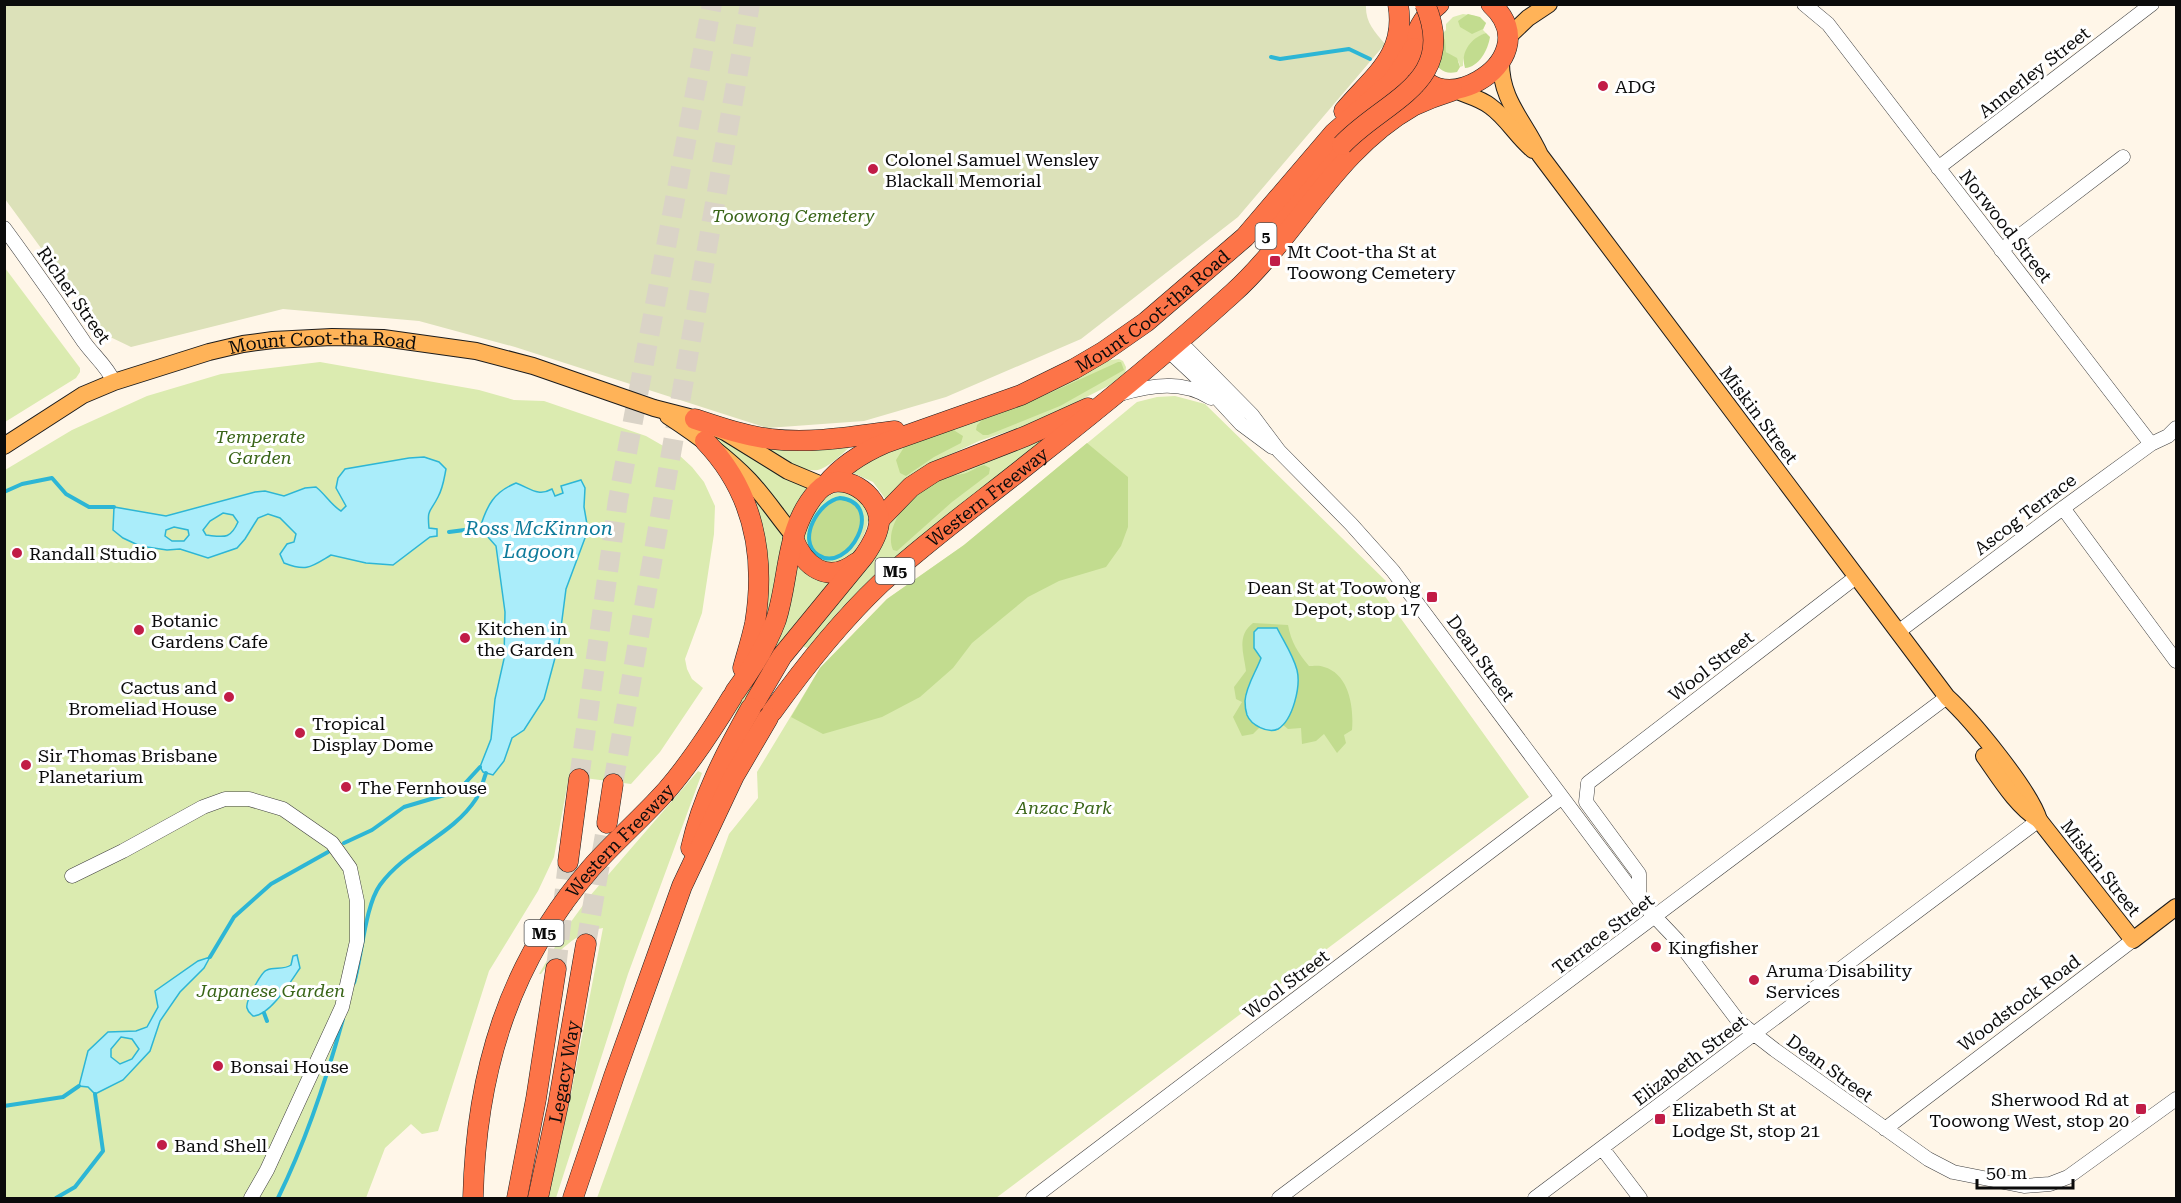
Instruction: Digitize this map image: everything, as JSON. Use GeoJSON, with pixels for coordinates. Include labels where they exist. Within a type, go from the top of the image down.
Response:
{"type":"FeatureCollection","features":[{"type":"Feature","properties":{"kind":"highway","name":"5"},"geometry":{"type":"LineString","coordinates":[[1320,149],[1345,110],[1389,61],[1400,30],[1401,19],[1398,4]]}},
{"type":"Feature","properties":{"kind":"highway"},"geometry":{"type":"LineString","coordinates":[[1411,4],[1417,66],[1425,79],[1436,87],[1453,91]]}},
{"type":"Feature","properties":{"kind":"highway","name":"5"},"geometry":{"type":"LineString","coordinates":[[1193,330],[1229,282],[1342,145],[1372,117],[1404,96],[1422,77],[1431,59],[1434,38],[1431,17],[1425,4]]}},
{"type":"Feature","properties":{"kind":"highway","name":"Mount Coot-tha Road"},"geometry":{"type":"LineString","coordinates":[[825,485],[839,470],[864,452],[1021,395],[1074,369],[1118,342],[1165,307],[1239,243],[1258,224],[1334,133],[1390,85],[1407,63],[1425,18],[1438,4]]}},
{"type":"Feature","properties":{"kind":"highway"},"geometry":{"type":"LineString","coordinates":[[1491,4],[1504,22],[1508,38],[1507,48],[1501,60]]}},
{"type":"Feature","properties":{"kind":"highway","name":"Mount Coot-tha Road"},"geometry":{"type":"LineString","coordinates":[[1114,396],[1175,346],[1239,288],[1365,142],[1413,107],[1482,79],[1501,60]]}},
{"type":"Feature","properties":{"kind":"highway"},"geometry":{"type":"LineString","coordinates":[[879,520],[911,487],[934,472],[1026,436],[1114,396]]}},
{"type":"Feature","properties":{"kind":"highway","name":"Western Freeway"},"geometry":{"type":"LineString","coordinates":[[573,1198],[610,1086],[682,886],[734,776],[770,715],[836,630],[886,579],[1114,396]]}},
{"type":"Feature","properties":{"kind":"highway"},"geometry":{"type":"LineString","coordinates":[[695,419],[751,436],[786,441],[841,439],[936,426]]}},
{"type":"Feature","properties":{"kind":"highway"},"geometry":{"type":"LineString","coordinates":[[705,441],[724,462],[737,483],[746,503],[756,544],[759,576],[756,617],[735,693]]}},
{"type":"Feature","properties":{"kind":"highway"},"geometry":{"type":"LineString","coordinates":[[682,886],[697,822],[731,743],[788,648],[868,550],[877,534],[879,520],[874,501],[865,491],[847,483],[825,485]]}},
{"type":"Feature","properties":{"kind":"highway","name":"5"},"geometry":{"type":"LineString","coordinates":[[793,536],[805,509],[825,485]]}},
{"type":"Feature","properties":{"kind":"highway"},"geometry":{"type":"LineString","coordinates":[[793,536],[806,561],[814,568],[824,572],[845,570],[868,550]]}},
{"type":"Feature","properties":{"kind":"highway","name":"Western Freeway"},"geometry":{"type":"LineString","coordinates":[[473,1198],[488,1070],[508,1003],[526,965],[544,932],[570,895],[592,867],[686,766],[735,693],[764,646],[776,621],[793,536]]}},
{"type":"Feature","properties":{"kind":"highway"},"geometry":{"type":"LineString","coordinates":[[568,862],[579,779]]}},
{"type":"Feature","properties":{"kind":"highway"},"geometry":{"type":"LineString","coordinates":[[607,823],[613,784]]}},
{"type":"Feature","properties":{"kind":"highway","name":"Legacy Way"},"geometry":{"type":"LineString","coordinates":[[538,1198],[563,1082],[586,944]]}},
{"type":"Feature","properties":{"kind":"highway","name":"Legacy Way"},"geometry":{"type":"LineString","coordinates":[[517,1198],[536,1099],[556,969]]}},
{"type":"Feature","properties":{"kind":"main road"},"geometry":{"type":"LineString","coordinates":[[1508,38],[1528,18],[1549,4]]}},
{"type":"Feature","properties":{"kind":"main road","name":"Miskin Street"},"geometry":{"type":"LineString","coordinates":[[1501,60],[1501,78],[1505,93],[1540,155],[1947,697],[1958,707],[2008,769],[2034,805],[2039,820],[2133,940]]}},
{"type":"Feature","properties":{"kind":"main road","name":"Miskin Street"},"geometry":{"type":"LineString","coordinates":[[1453,91],[1479,99],[1491,106],[1519,138],[1540,155]]}},
{"type":"Feature","properties":{"kind":"main road","name":"Mount Coot-tha Road"},"geometry":{"type":"LineString","coordinates":[[4,446],[84,395],[114,382],[209,352],[243,344],[332,337],[383,338],[476,351],[533,366],[654,408],[695,419],[724,432],[788,471],[825,485]]}},
{"type":"Feature","properties":{"kind":"main road","name":"Mount Coot-tha Road"},"geometry":{"type":"LineString","coordinates":[[654,408],[705,441],[749,480],[793,536]]}},
{"type":"Feature","properties":{"kind":"main road","name":"Woodstock Road"},"geometry":{"type":"LineString","coordinates":[[2133,940],[2176,908]]}},
{"type":"Feature","properties":{"kind":"street","name":"Norwood Street"},"geometry":{"type":"LineString","coordinates":[[1804,4],[1826,21],[2151,444]]}},
{"type":"Feature","properties":{"kind":"street","name":"Norwood Street"},"geometry":{"type":"LineString","coordinates":[[1816,4],[1829,16],[1832,30]]}},
{"type":"Feature","properties":{"kind":"street","name":"Annerley Street"},"geometry":{"type":"LineString","coordinates":[[1938,168],[2152,4]]}},
{"type":"Feature","properties":{"kind":"street"},"geometry":{"type":"LineString","coordinates":[[2001,250],[2123,157]]}},
{"type":"Feature","properties":{"kind":"street","name":"Richer Street"},"geometry":{"type":"LineString","coordinates":[[4,228],[86,344],[108,369],[114,382]]}},
{"type":"Feature","properties":{"kind":"street","name":"Dean Street"},"geometry":{"type":"LineString","coordinates":[[1175,346],[1174,356],[1255,418],[1279,451],[1351,524],[1393,572],[1639,900],[1677,940],[1731,1013],[1755,1034],[1928,1159],[1953,1172],[2024,1186],[2059,1182],[2078,1171],[2176,1099]]}},
{"type":"Feature","properties":{"kind":"street","name":"Dean Street"},"geometry":{"type":"LineString","coordinates":[[1208,380],[1223,406],[1246,429],[1279,451]]}},
{"type":"Feature","properties":{"kind":"street"},"geometry":{"type":"LineString","coordinates":[[1114,396],[1150,386],[1180,386],[1200,392],[1223,406]]}},
{"type":"Feature","properties":{"kind":"street","name":"Ascog Terrace"},"geometry":{"type":"LineString","coordinates":[[1898,632],[2063,508],[2151,444],[2168,436],[2176,428]]}},
{"type":"Feature","properties":{"kind":"street"},"geometry":{"type":"LineString","coordinates":[[2063,508],[2176,661]]}},
{"type":"Feature","properties":{"kind":"street","name":"Wool Street"},"geometry":{"type":"LineString","coordinates":[[1639,900],[1639,874],[1586,802],[1588,783],[1856,577]]}},
{"type":"Feature","properties":{"kind":"street","name":"Terrace Street"},"geometry":{"type":"LineString","coordinates":[[1279,1198],[1656,918],[1947,697]]}},
{"type":"Feature","properties":{"kind":"street","name":"Wool Street"},"geometry":{"type":"LineString","coordinates":[[1033,1198],[1562,798]]}},
{"type":"Feature","properties":{"kind":"street"},"geometry":{"type":"LineString","coordinates":[[72,876],[203,807],[225,799],[249,800],[283,809],[332,843],[350,868],[357,900],[357,941],[342,1006],[267,1170],[251,1198]]}},
{"type":"Feature","properties":{"kind":"street","name":"Elizabeth Street"},"geometry":{"type":"LineString","coordinates":[[1535,1198],[2039,820]]}},
{"type":"Feature","properties":{"kind":"street","name":"Woodstock Road"},"geometry":{"type":"LineString","coordinates":[[1885,1129],[2133,940]]}},
{"type":"Feature","properties":{"kind":"street"},"geometry":{"type":"LineString","coordinates":[[1602,1148],[1640,1198]]}},
{"type":"Feature","properties":{"kind":"green space","name":"Toowong Cemetery"},"geometry":{"type":"Polygon","coordinates":[[[1366,4],[1369,21],[1385,44],[1238,217],[1081,339],[946,397],[864,421],[767,428],[515,347],[419,321],[283,309],[131,347],[104,334],[5,199],[5,5],[1366,4]]]}},
{"type":"Feature","properties":{"kind":"green space"},"geometry":{"type":"Polygon","coordinates":[[[1463,14],[1476,16],[1486,23],[1483,30],[1486,33],[1470,46],[1463,66],[1460,67],[1459,62],[1446,52],[1442,34],[1446,30],[1446,24],[1453,17],[1463,14]]]}},
{"type":"Feature","properties":{"kind":"green space"},"geometry":{"type":"Polygon","coordinates":[[[1468,14],[1480,17],[1486,23],[1483,29],[1472,34],[1460,27],[1458,21],[1468,14]]]}},
{"type":"Feature","properties":{"kind":"green space"},"geometry":{"type":"Polygon","coordinates":[[[1441,33],[1445,40],[1446,52],[1457,58],[1460,67],[1457,72],[1449,73],[1442,70],[1432,59],[1441,33]]]}},
{"type":"Feature","properties":{"kind":"green space"},"geometry":{"type":"Polygon","coordinates":[[[1486,33],[1490,37],[1485,52],[1475,65],[1465,68],[1464,56],[1468,46],[1476,38],[1486,33]]]}},
{"type":"Feature","properties":{"kind":"green space"},"geometry":{"type":"Polygon","coordinates":[[[5,268],[80,368],[80,372],[76,378],[5,422],[5,268]]]}},
{"type":"Feature","properties":{"kind":"green space"},"geometry":{"type":"Polygon","coordinates":[[[1119,359],[1126,367],[1125,375],[1110,385],[1039,421],[979,441],[928,465],[887,501],[873,482],[853,473],[852,470],[860,463],[1111,360],[1119,359]]]}},
{"type":"Feature","properties":{"kind":"green space"},"geometry":{"type":"Polygon","coordinates":[[[320,362],[479,390],[514,400],[544,401],[646,436],[679,455],[704,482],[715,506],[714,534],[702,613],[685,659],[692,679],[703,688],[660,752],[631,784],[569,776],[554,857],[538,891],[489,971],[438,1131],[422,1134],[411,1124],[385,1148],[366,1198],[5,1198],[5,470],[72,430],[147,396],[221,374],[320,362]]]}},
{"type":"Feature","properties":{"kind":"green space"},"geometry":{"type":"Polygon","coordinates":[[[1121,362],[1124,370],[1060,406],[988,435],[983,435],[976,430],[982,420],[1050,393],[1121,362]]]}},
{"type":"Feature","properties":{"kind":"green space","name":"Anzac Park"},"geometry":{"type":"Polygon","coordinates":[[[1175,396],[1205,404],[1386,581],[1379,588],[1529,797],[996,1198],[597,1198],[729,834],[758,798],[757,772],[820,668],[887,599],[964,545],[1137,402],[1157,397],[1175,396]]]}},
{"type":"Feature","properties":{"kind":"green space"},"geometry":{"type":"Polygon","coordinates":[[[952,429],[963,436],[961,443],[934,457],[906,476],[900,473],[896,460],[906,444],[952,429]]]}},
{"type":"Feature","properties":{"kind":"green space"},"geometry":{"type":"Polygon","coordinates":[[[711,433],[809,486],[787,521],[724,452],[711,433]]]}},
{"type":"Feature","properties":{"kind":"green space"},"geometry":{"type":"Polygon","coordinates":[[[1049,436],[897,556],[840,610],[808,648],[804,647],[803,643],[887,531],[891,515],[913,491],[1049,436]]]}},
{"type":"Feature","properties":{"kind":"green space"},"geometry":{"type":"Polygon","coordinates":[[[855,442],[830,464],[814,470],[787,462],[754,444],[855,442]]]}},
{"type":"Feature","properties":{"kind":"green space"},"geometry":{"type":"Polygon","coordinates":[[[1087,443],[1128,477],[1128,527],[1121,546],[1106,567],[1059,581],[1028,597],[972,643],[953,668],[920,697],[882,717],[823,734],[791,717],[820,668],[887,599],[964,545],[1087,443]]]}},
{"type":"Feature","properties":{"kind":"green space"},"geometry":{"type":"Polygon","coordinates":[[[984,465],[990,468],[989,474],[952,502],[897,551],[893,550],[891,541],[895,521],[915,494],[934,481],[965,473],[984,465]]]}},
{"type":"Feature","properties":{"kind":"green space"},"geometry":{"type":"Polygon","coordinates":[[[741,481],[778,528],[783,538],[776,593],[763,631],[741,481]]]}},
{"type":"Feature","properties":{"kind":"green space"},"geometry":{"type":"Polygon","coordinates":[[[845,492],[866,506],[868,520],[866,528],[856,549],[844,562],[821,564],[803,543],[810,516],[827,496],[845,492]]]}},
{"type":"Feature","properties":{"kind":"green space"},"geometry":{"type":"Polygon","coordinates":[[[844,499],[855,505],[860,515],[857,536],[842,553],[833,557],[823,556],[815,550],[811,542],[814,523],[827,506],[844,499]]]}},
{"type":"Feature","properties":{"kind":"green space"},"geometry":{"type":"Polygon","coordinates":[[[794,556],[833,580],[731,725],[794,556]]]}},
{"type":"Feature","properties":{"kind":"green space"},"geometry":{"type":"Polygon","coordinates":[[[1253,623],[1288,625],[1296,647],[1309,666],[1321,666],[1332,671],[1344,684],[1351,702],[1352,730],[1344,735],[1346,743],[1337,753],[1324,734],[1316,741],[1302,744],[1301,728],[1288,729],[1282,724],[1293,707],[1298,679],[1294,661],[1277,628],[1257,668],[1253,724],[1260,727],[1253,734],[1242,736],[1233,717],[1242,702],[1236,699],[1234,687],[1246,671],[1243,639],[1244,634],[1253,623]]]}},
{"type":"Feature","properties":{"kind":"green space"},"geometry":{"type":"Polygon","coordinates":[[[698,771],[702,773],[628,974],[556,1198],[548,1198],[569,1104],[603,928],[575,939],[560,951],[539,974],[565,930],[589,897],[698,771]]]}},
{"type":"Feature","properties":{"kind":"water"},"geometry":{"type":"Polygon","coordinates":[[[424,457],[439,462],[446,469],[441,490],[428,517],[429,528],[437,529],[437,536],[430,537],[393,565],[366,563],[331,555],[304,568],[284,563],[280,554],[287,544],[294,542],[296,534],[280,518],[268,514],[258,518],[237,548],[208,558],[180,549],[167,550],[140,546],[113,530],[114,507],[166,516],[265,491],[284,496],[305,488],[316,487],[341,511],[346,506],[336,488],[338,478],[345,469],[424,457]],[[223,513],[210,521],[203,530],[206,535],[222,537],[232,532],[238,522],[233,515],[223,513]],[[174,527],[166,530],[165,536],[172,541],[184,541],[189,535],[188,530],[174,527]]]}},
{"type":"Feature","properties":{"kind":"water","name":"Ross McKinnon Lagoon"},"geometry":{"type":"Polygon","coordinates":[[[581,480],[585,488],[584,507],[588,530],[566,589],[559,643],[544,699],[524,730],[512,738],[504,761],[493,775],[483,772],[480,767],[491,739],[495,699],[504,659],[505,612],[496,546],[480,528],[492,500],[516,483],[538,492],[552,489],[555,496],[563,493],[561,486],[581,480]]]}},
{"type":"Feature","properties":{"kind":"water"},"geometry":{"type":"Polygon","coordinates":[[[1258,628],[1277,628],[1297,670],[1298,685],[1292,711],[1283,725],[1274,730],[1256,725],[1247,715],[1245,701],[1247,690],[1261,658],[1254,648],[1254,632],[1258,628]]]}},
{"type":"Feature","properties":{"kind":"water"},"geometry":{"type":"Polygon","coordinates":[[[297,955],[300,968],[286,989],[266,1010],[253,1016],[248,1011],[247,1005],[261,976],[267,970],[291,965],[293,956],[297,955]]]}},
{"type":"Feature","properties":{"kind":"water"},"geometry":{"type":"Polygon","coordinates":[[[210,957],[204,968],[180,992],[160,1021],[150,1051],[123,1080],[95,1094],[88,1087],[79,1086],[88,1051],[108,1032],[136,1031],[147,1027],[158,1007],[155,991],[198,961],[210,957]],[[121,1037],[111,1049],[111,1057],[120,1064],[132,1059],[139,1049],[132,1039],[121,1037]]]}},
{"type":"Feature","properties":{"kind":"waterway"},"geometry":{"type":"LineString","coordinates":[[1271,57],[1280,59],[1349,49],[1370,59]]}},
{"type":"Feature","properties":{"kind":"waterway"},"geometry":{"type":"LineString","coordinates":[[4,492],[22,484],[52,478],[66,494],[89,507],[114,507]]}},
{"type":"Feature","properties":{"kind":"waterway"},"geometry":{"type":"LineString","coordinates":[[840,498],[854,503],[861,512],[862,524],[858,536],[851,547],[841,555],[829,558],[818,555],[809,540],[813,522],[825,506],[840,498]]}},
{"type":"Feature","properties":{"kind":"waterway"},"geometry":{"type":"LineString","coordinates":[[449,532],[480,528]]}},
{"type":"Feature","properties":{"kind":"waterway"},"geometry":{"type":"LineString","coordinates":[[344,843],[372,830],[404,807],[458,791],[480,767]]}},
{"type":"Feature","properties":{"kind":"waterway"},"geometry":{"type":"LineString","coordinates":[[354,983],[367,918],[380,885],[391,872],[466,812],[478,796],[486,773]]}},
{"type":"Feature","properties":{"kind":"waterway"},"geometry":{"type":"LineString","coordinates":[[210,957],[234,917],[271,884],[328,852]]}},
{"type":"Feature","properties":{"kind":"waterway"},"geometry":{"type":"LineString","coordinates":[[264,1013],[267,1021]]}},
{"type":"Feature","properties":{"kind":"waterway"},"geometry":{"type":"LineString","coordinates":[[278,1198],[315,1110],[343,1019]]}},
{"type":"Feature","properties":{"kind":"waterway"},"geometry":{"type":"LineString","coordinates":[[4,1106],[63,1097],[79,1086]]}},
{"type":"Feature","properties":{"kind":"waterway"},"geometry":{"type":"LineString","coordinates":[[56,1198],[75,1187],[103,1151],[95,1094]]}},
{"type":"Feature","properties":{"kind":"tunnel"},"geometry":{"type":"LineString","coordinates":[[579,779],[618,500],[712,4]]}},
{"type":"Feature","properties":{"kind":"tunnel"},"geometry":{"type":"LineString","coordinates":[[613,784],[750,4]]}},
{"type":"Feature","properties":{"kind":"tunnel"},"geometry":{"type":"LineString","coordinates":[[586,944],[607,823]]}},
{"type":"Feature","properties":{"kind":"tunnel"},"geometry":{"type":"LineString","coordinates":[[556,969],[568,862]]}},
{"type":"Feature","properties":{"kind":"place","name":"ADG"},"geometry":{"type":"Point","coordinates":[1603,86]}},
{"type":"Feature","properties":{"kind":"place","name":"Colonel Samuel Wensley Blackall Memorial"},"geometry":{"type":"Point","coordinates":[873,169]}},
{"type":"Feature","properties":{"kind":"place","name":"Mt Coot-tha St at Toowong Cemetery"},"geometry":{"type":"Point","coordinates":[1275,261]}},
{"type":"Feature","properties":{"kind":"place","name":"Randall Studio"},"geometry":{"type":"Point","coordinates":[17,553]}},
{"type":"Feature","properties":{"kind":"place","name":"Dean St at Toowong Depot, stop 17"},"geometry":{"type":"Point","coordinates":[1432,597]}},
{"type":"Feature","properties":{"kind":"place","name":"Botanic Gardens Cafe"},"geometry":{"type":"Point","coordinates":[139,630]}},
{"type":"Feature","properties":{"kind":"place","name":"Kitchen in the Garden"},"geometry":{"type":"Point","coordinates":[465,638]}},
{"type":"Feature","properties":{"kind":"place","name":"Cactus and Bromeliad House"},"geometry":{"type":"Point","coordinates":[229,697]}},
{"type":"Feature","properties":{"kind":"place","name":"Tropical Display Dome"},"geometry":{"type":"Point","coordinates":[300,733]}},
{"type":"Feature","properties":{"kind":"place","name":"Sir Thomas Brisbane Planetarium"},"geometry":{"type":"Point","coordinates":[26,765]}},
{"type":"Feature","properties":{"kind":"place","name":"The Fernhouse"},"geometry":{"type":"Point","coordinates":[346,787]}},
{"type":"Feature","properties":{"kind":"place","name":"Kingfisher"},"geometry":{"type":"Point","coordinates":[1656,947]}},
{"type":"Feature","properties":{"kind":"place","name":"Aruma Disability Services"},"geometry":{"type":"Point","coordinates":[1754,980]}},
{"type":"Feature","properties":{"kind":"place","name":"Bonsai House"},"geometry":{"type":"Point","coordinates":[218,1066]}},
{"type":"Feature","properties":{"kind":"place","name":"Sherwood Rd at Toowong West, stop 20"},"geometry":{"type":"Point","coordinates":[2141,1109]}},
{"type":"Feature","properties":{"kind":"place","name":"Elizabeth St at Lodge St, stop 21"},"geometry":{"type":"Point","coordinates":[1660,1119]}},
{"type":"Feature","properties":{"kind":"place","name":"Band Shell"},"geometry":{"type":"Point","coordinates":[162,1145]}},
{"type":"Feature","properties":{"kind":"park label","name":"Temperate Garden"},"geometry":{"type":"Point","coordinates":[260,446]}},
{"type":"Feature","properties":{"kind":"park label","name":"Japanese Garden"},"geometry":{"type":"Point","coordinates":[271,990]}}]}
